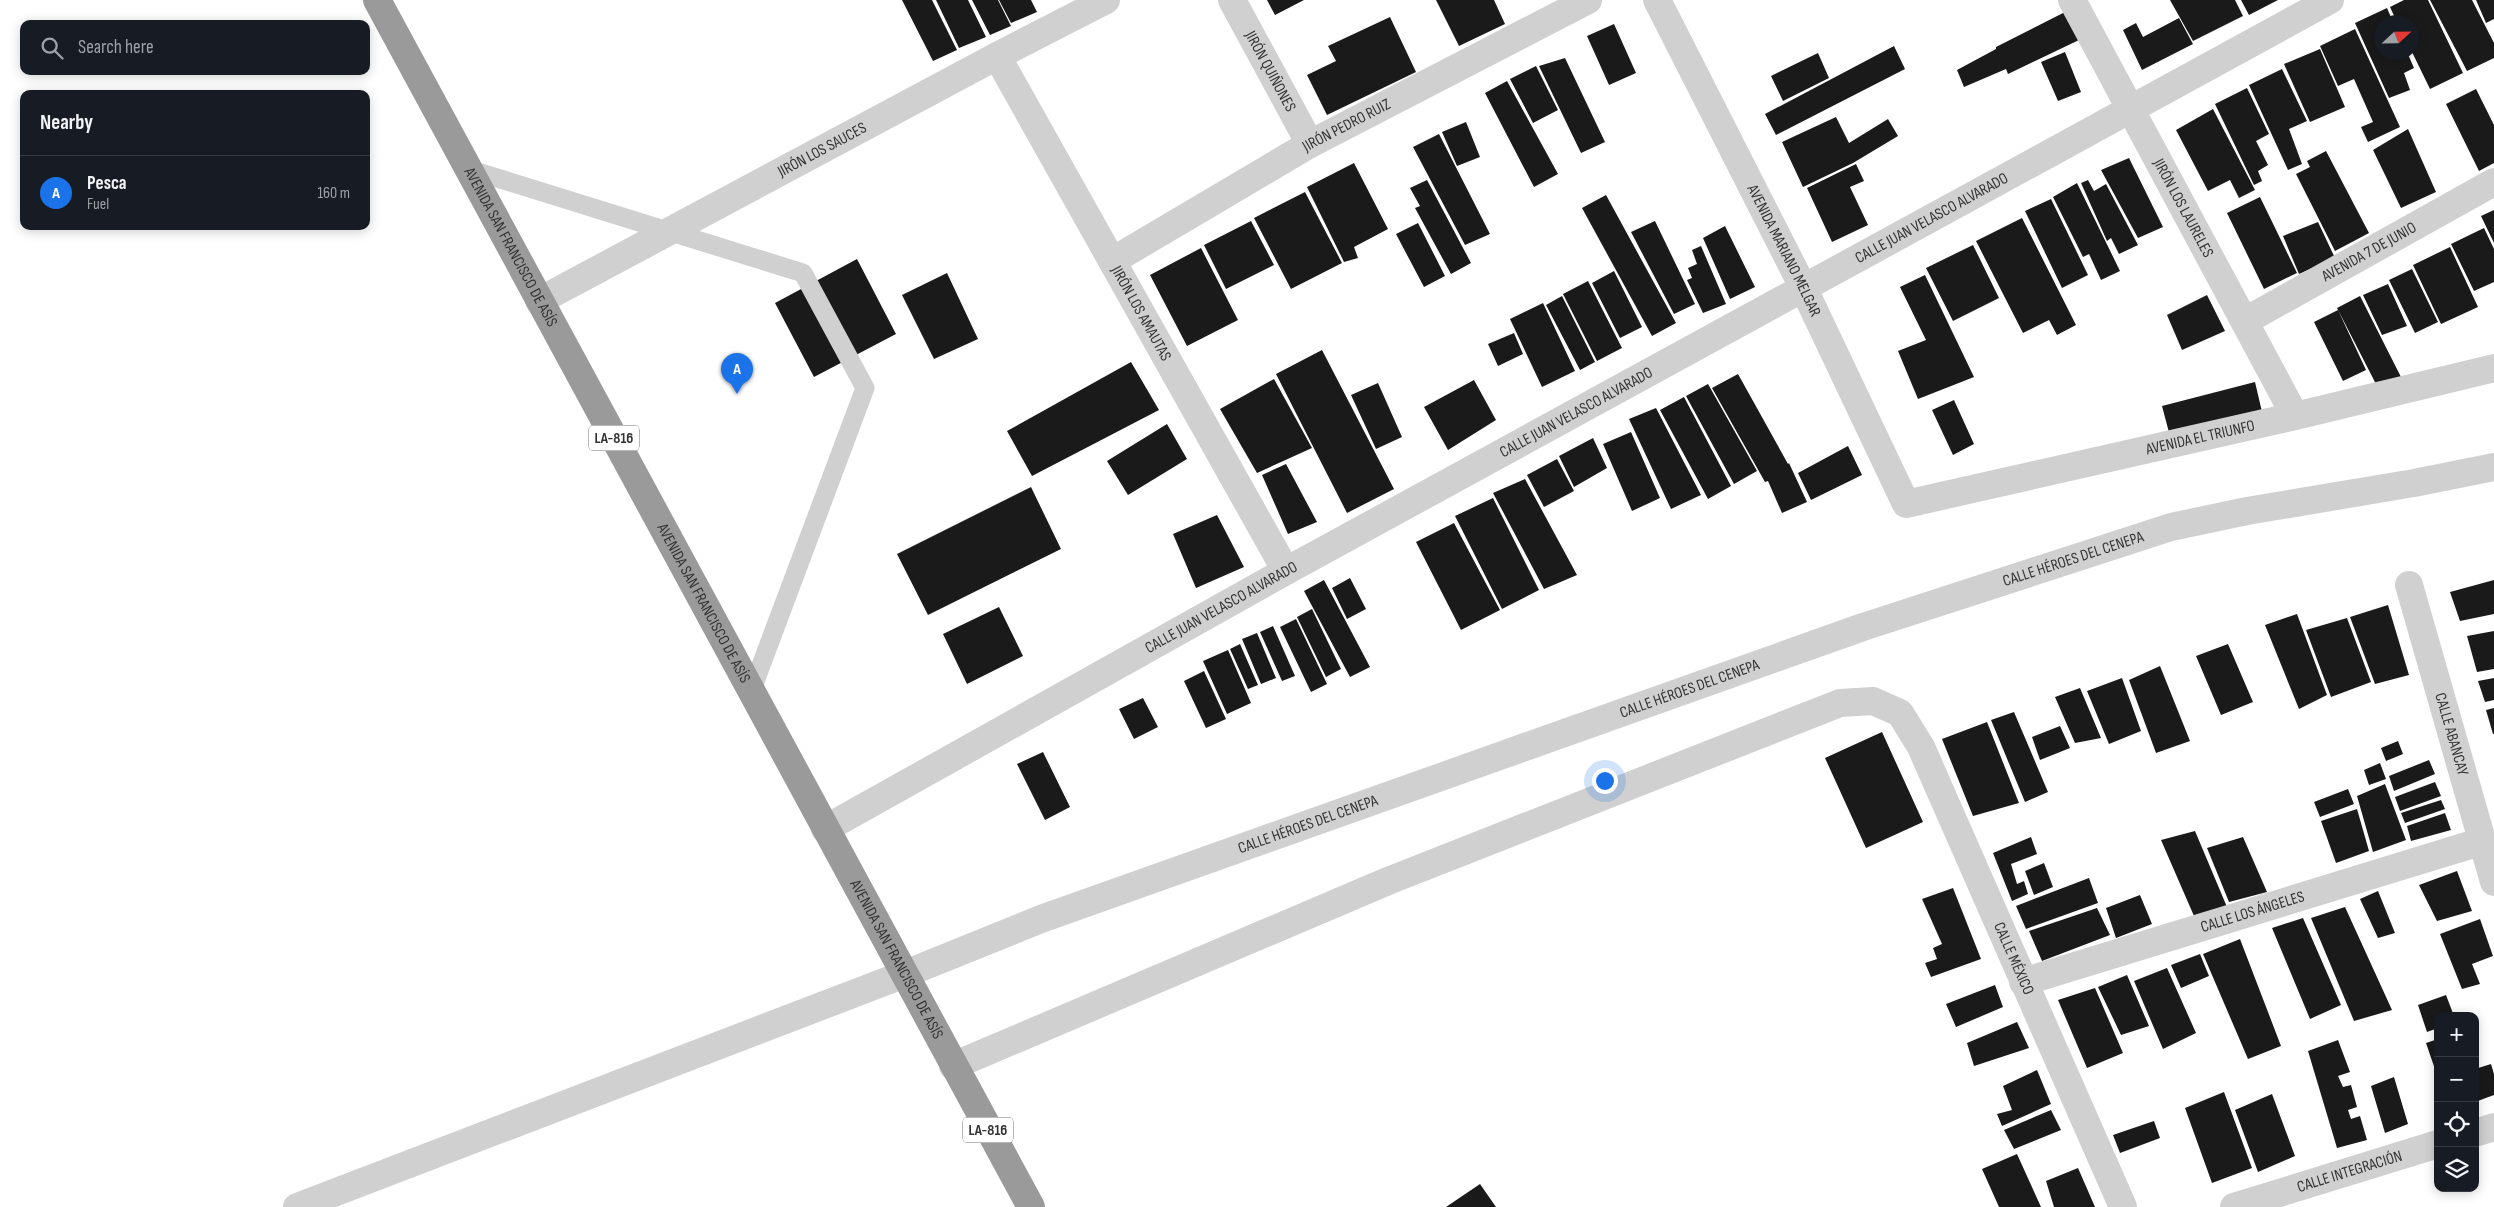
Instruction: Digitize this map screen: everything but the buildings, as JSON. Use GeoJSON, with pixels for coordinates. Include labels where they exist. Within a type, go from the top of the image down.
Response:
{"type":"FeatureCollection","features":[{"type":"Feature","properties":{"kind":"highway","name":"AVENIDA SAN FRANCISCO DE ASÍS"},"geometry":{"type":"LineString","coordinates":[[377,0],[1031,1207]]}},
{"type":"Feature","properties":{"kind":"street","name":"JIRÓN LOS SAUCES"},"geometry":{"type":"LineString","coordinates":[[540,301],[997,56],[1106,0]]}},
{"type":"Feature","properties":{"kind":"street","name":"JIRÓN QUIÑONES"},"geometry":{"type":"LineString","coordinates":[[1232,0],[1310,144]]}},
{"type":"Feature","properties":{"kind":"street","name":"JIRÓN PEDRO RUIZ"},"geometry":{"type":"LineString","coordinates":[[1112,261],[1310,144],[1588,0]]}},
{"type":"Feature","properties":{"kind":"street","name":"AVENIDA MARIANO MELGAR"},"geometry":{"type":"LineString","coordinates":[[1657,0],[1803,287],[1906,504]]}},
{"type":"Feature","properties":{"kind":"street","name":"JIRÓN LOS LAURELES"},"geometry":{"type":"LineString","coordinates":[[2072,0],[2295,416]]}},
{"type":"Feature","properties":{"kind":"street","name":"CALLE JUAN VELASCO ALVARADO"},"geometry":{"type":"LineString","coordinates":[[826,829],[1286,571],[2330,0]]}},
{"type":"Feature","properties":{"kind":"street","name":"JIRÓN LOS AMAUTAS"},"geometry":{"type":"LineString","coordinates":[[997,56],[1286,571]]}},
{"type":"Feature","properties":{"kind":"street","name":"AVENIDA 7 DE JUNIO"},"geometry":{"type":"LineString","coordinates":[[2245,321],[2494,182]]}},
{"type":"Feature","properties":{"kind":"street","name":"AVENIDA EL TRIUNFO"},"geometry":{"type":"LineString","coordinates":[[1906,504],[2295,416],[2494,368]]}},
{"type":"Feature","properties":{"kind":"street","name":"CALLE HÉROES DEL CENEPA"},"geometry":{"type":"LineString","coordinates":[[297,1207],[908,980],[1041,918],[1835,637],[2171,527],[2247,511],[2414,483],[2494,467]]}},
{"type":"Feature","properties":{"kind":"street","name":"CALLE ABANCAY"},"geometry":{"type":"LineString","coordinates":[[2409,585],[2494,882]]}},
{"type":"Feature","properties":{"kind":"street","name":"CALLE MÉXICO"},"geometry":{"type":"LineString","coordinates":[[950,1059],[1388,881],[1840,703],[1873,701],[1900,713],[1921,746],[2123,1207]]}},
{"type":"Feature","properties":{"kind":"street","name":"CALLE LOS ÁNGELES"},"geometry":{"type":"LineString","coordinates":[[2023,982],[2483,842]]}},
{"type":"Feature","properties":{"kind":"street"},"geometry":{"type":"LineString","coordinates":[[2479,1132],[2494,1127]]}},
{"type":"Feature","properties":{"kind":"street","name":"CALLE INTEGRACIÓN"},"geometry":{"type":"LineString","coordinates":[[2234,1207],[2434,1145]]}},
{"type":"Feature","properties":{"kind":"lane"},"geometry":{"type":"LineString","coordinates":[[468,169],[803,273],[865,388],[751,692]]}},
{"type":"Feature","properties":{"kind":"place","name":"Pesca"},"geometry":{"type":"Point","coordinates":[737,394]}}]}
